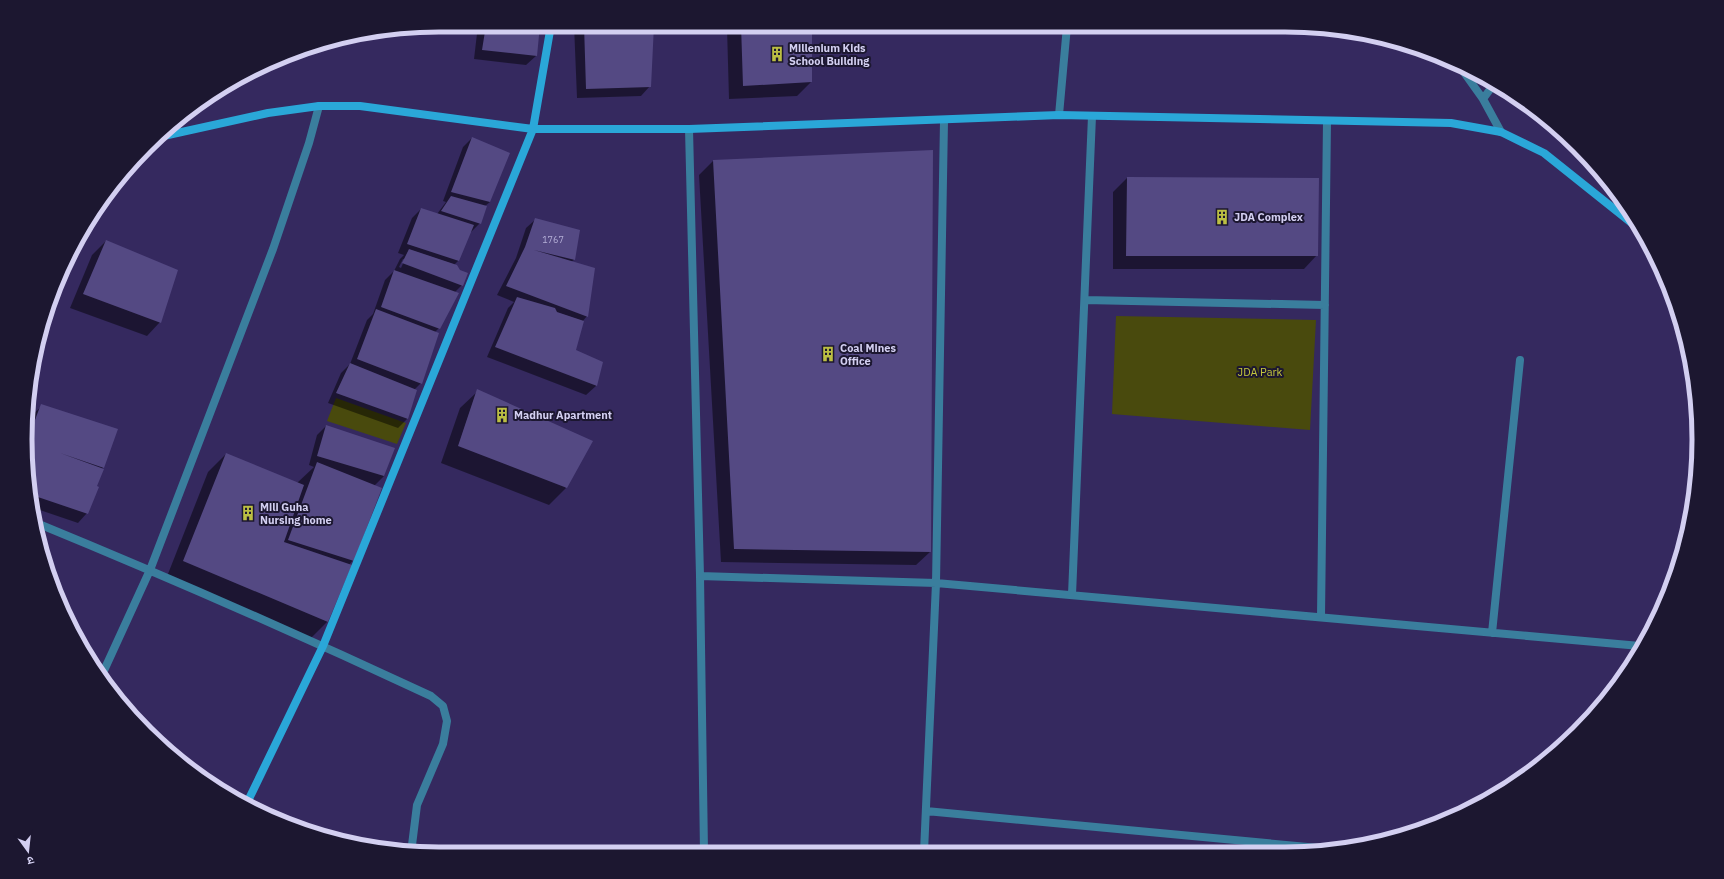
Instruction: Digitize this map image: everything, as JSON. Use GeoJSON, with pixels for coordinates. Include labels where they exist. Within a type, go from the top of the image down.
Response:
{"type":"FeatureCollection","features":[{"type":"Feature","properties":{"kind":"street"},"geometry":{"type":"LineString","coordinates":[[249,799],[324,646],[533,129],[550,32]]}},
{"type":"Feature","properties":{"kind":"street"},"geometry":{"type":"LineString","coordinates":[[1059,115],[1066,32]]}},
{"type":"Feature","properties":{"kind":"street"},"geometry":{"type":"LineString","coordinates":[[1465,74],[1483,99],[1500,132]]}},
{"type":"Feature","properties":{"kind":"street"},"geometry":{"type":"LineString","coordinates":[[1483,99],[1491,89]]}},
{"type":"Feature","properties":{"kind":"street"},"geometry":{"type":"LineString","coordinates":[[104,670],[150,570],[273,249],[309,143],[319,106]]}},
{"type":"Feature","properties":{"kind":"street"},"geometry":{"type":"LineString","coordinates":[[169,135],[268,113],[319,106],[360,106],[533,129],[689,129],[1059,115],[1451,123],[1500,132],[1544,153],[1626,218]]}},
{"type":"Feature","properties":{"kind":"street"},"geometry":{"type":"LineString","coordinates":[[1072,595],[1092,116]]}},
{"type":"Feature","properties":{"kind":"street"},"geometry":{"type":"LineString","coordinates":[[924,847],[936,583],[944,120]]}},
{"type":"Feature","properties":{"kind":"street"},"geometry":{"type":"LineString","coordinates":[[1321,618],[1327,121]]}},
{"type":"Feature","properties":{"kind":"street"},"geometry":{"type":"LineString","coordinates":[[689,129],[700,576],[704,847]]}},
{"type":"Feature","properties":{"kind":"street"},"geometry":{"type":"LineString","coordinates":[[1084,300],[1325,306]]}},
{"type":"Feature","properties":{"kind":"street"},"geometry":{"type":"LineString","coordinates":[[1492,633],[1520,360]]}},
{"type":"Feature","properties":{"kind":"street"},"geometry":{"type":"LineString","coordinates":[[41,525],[150,570],[324,646],[431,696],[443,706],[447,721],[443,744],[417,805],[412,846]]}},
{"type":"Feature","properties":{"kind":"street"},"geometry":{"type":"LineString","coordinates":[[700,576],[936,583],[1635,646]]}},
{"type":"Feature","properties":{"kind":"street"},"geometry":{"type":"LineString","coordinates":[[926,811],[1301,846]]}},
{"type":"Feature","properties":{"kind":"green space","name":"JDA Park"},"geometry":{"type":"Polygon","coordinates":[[[1116,316],[1316,320],[1310,430],[1112,414],[1116,316]]]}},
{"type":"Feature","properties":{"kind":"green space"},"geometry":{"type":"Polygon","coordinates":[[[336,398],[406,423],[397,444],[327,421],[336,398]]]}},
{"type":"Feature","properties":{"kind":"building"},"geometry":{"type":"Polygon","coordinates":[[[485,32],[539,32],[537,56],[482,50],[485,32]]]}},
{"type":"Feature","properties":{"kind":"building"},"geometry":{"type":"Polygon","coordinates":[[[584,32],[654,32],[651,87],[586,89],[584,32]]]}},
{"type":"Feature","properties":{"kind":"building","name":"Millenium Kids School Building"},"geometry":{"type":"Polygon","coordinates":[[[741,32],[812,32],[812,82],[743,86],[741,32]]]}},
{"type":"Feature","properties":{"kind":"building"},"geometry":{"type":"Polygon","coordinates":[[[472,137],[510,153],[490,202],[451,192],[472,137]]]}},
{"type":"Feature","properties":{"kind":"building","name":"Coal Mines Office"},"geometry":{"type":"Polygon","coordinates":[[[933,150],[931,552],[734,549],[713,160],[933,150]]]}},
{"type":"Feature","properties":{"kind":"building","name":"JDA Complex"},"geometry":{"type":"Polygon","coordinates":[[[1127,177],[1319,178],[1318,256],[1126,256],[1127,177]]]}},
{"type":"Feature","properties":{"kind":"building"},"geometry":{"type":"Polygon","coordinates":[[[451,196],[487,206],[481,224],[441,211],[451,196]]]}},
{"type":"Feature","properties":{"kind":"building"},"geometry":{"type":"Polygon","coordinates":[[[421,208],[474,225],[459,261],[407,244],[421,208]]]}},
{"type":"Feature","properties":{"kind":"building"},"geometry":{"type":"Polygon","coordinates":[[[535,218],[580,230],[575,260],[534,250],[595,268],[588,317],[506,286],[525,247],[535,218]]]}},
{"type":"Feature","properties":{"kind":"building"},"geometry":{"type":"Polygon","coordinates":[[[106,240],[178,270],[161,323],[83,294],[106,240]]]}},
{"type":"Feature","properties":{"kind":"building"},"geometry":{"type":"Polygon","coordinates":[[[409,249],[457,265],[460,270],[468,273],[463,286],[402,263],[409,249]]]}},
{"type":"Feature","properties":{"kind":"building"},"geometry":{"type":"Polygon","coordinates":[[[394,270],[459,293],[440,329],[381,307],[394,270]]]}},
{"type":"Feature","properties":{"kind":"building"},"geometry":{"type":"Polygon","coordinates":[[[517,297],[555,308],[557,312],[584,321],[576,350],[603,362],[597,386],[495,347],[517,297]]]}},
{"type":"Feature","properties":{"kind":"building"},"geometry":{"type":"Polygon","coordinates":[[[376,309],[439,333],[422,384],[357,359],[376,309]]]}},
{"type":"Feature","properties":{"kind":"building"},"geometry":{"type":"Polygon","coordinates":[[[350,363],[417,390],[408,419],[336,393],[350,363]]]}},
{"type":"Feature","properties":{"kind":"building","name":"Madhur Apartment"},"geometry":{"type":"Polygon","coordinates":[[[477,389],[593,441],[567,488],[458,446],[477,389]]]}},
{"type":"Feature","properties":{"kind":"building"},"geometry":{"type":"Polygon","coordinates":[[[41,404],[118,429],[104,468],[60,453],[104,469],[97,486],[99,487],[88,514],[36,496],[33,466],[33,426],[41,404]]]}},
{"type":"Feature","properties":{"kind":"building"},"geometry":{"type":"Polygon","coordinates":[[[326,425],[395,448],[384,476],[317,456],[326,425]]]}},
{"type":"Feature","properties":{"kind":"building","name":"Mili Guha Nursing home"},"geometry":{"type":"Polygon","coordinates":[[[226,453],[304,485],[284,542],[352,565],[328,622],[183,561],[226,453]]]}},
{"type":"Feature","properties":{"kind":"building"},"geometry":{"type":"Polygon","coordinates":[[[317,462],[382,488],[354,561],[288,540],[317,462]]]}},
{"type":"Feature","properties":{"kind":"place","name":"Millenium Kids School Building"},"geometry":{"type":"Point","coordinates":[777,54]}},
{"type":"Feature","properties":{"kind":"place","name":"JDA Complex"},"geometry":{"type":"Point","coordinates":[1222,217]}},
{"type":"Feature","properties":{"kind":"place","name":"Coal Mines Office"},"geometry":{"type":"Point","coordinates":[828,354]}},
{"type":"Feature","properties":{"kind":"place","name":"Madhur Apartment"},"geometry":{"type":"Point","coordinates":[502,415]}},
{"type":"Feature","properties":{"kind":"place","name":"Mili Guha Nursing home"},"geometry":{"type":"Point","coordinates":[248,513]}}]}
